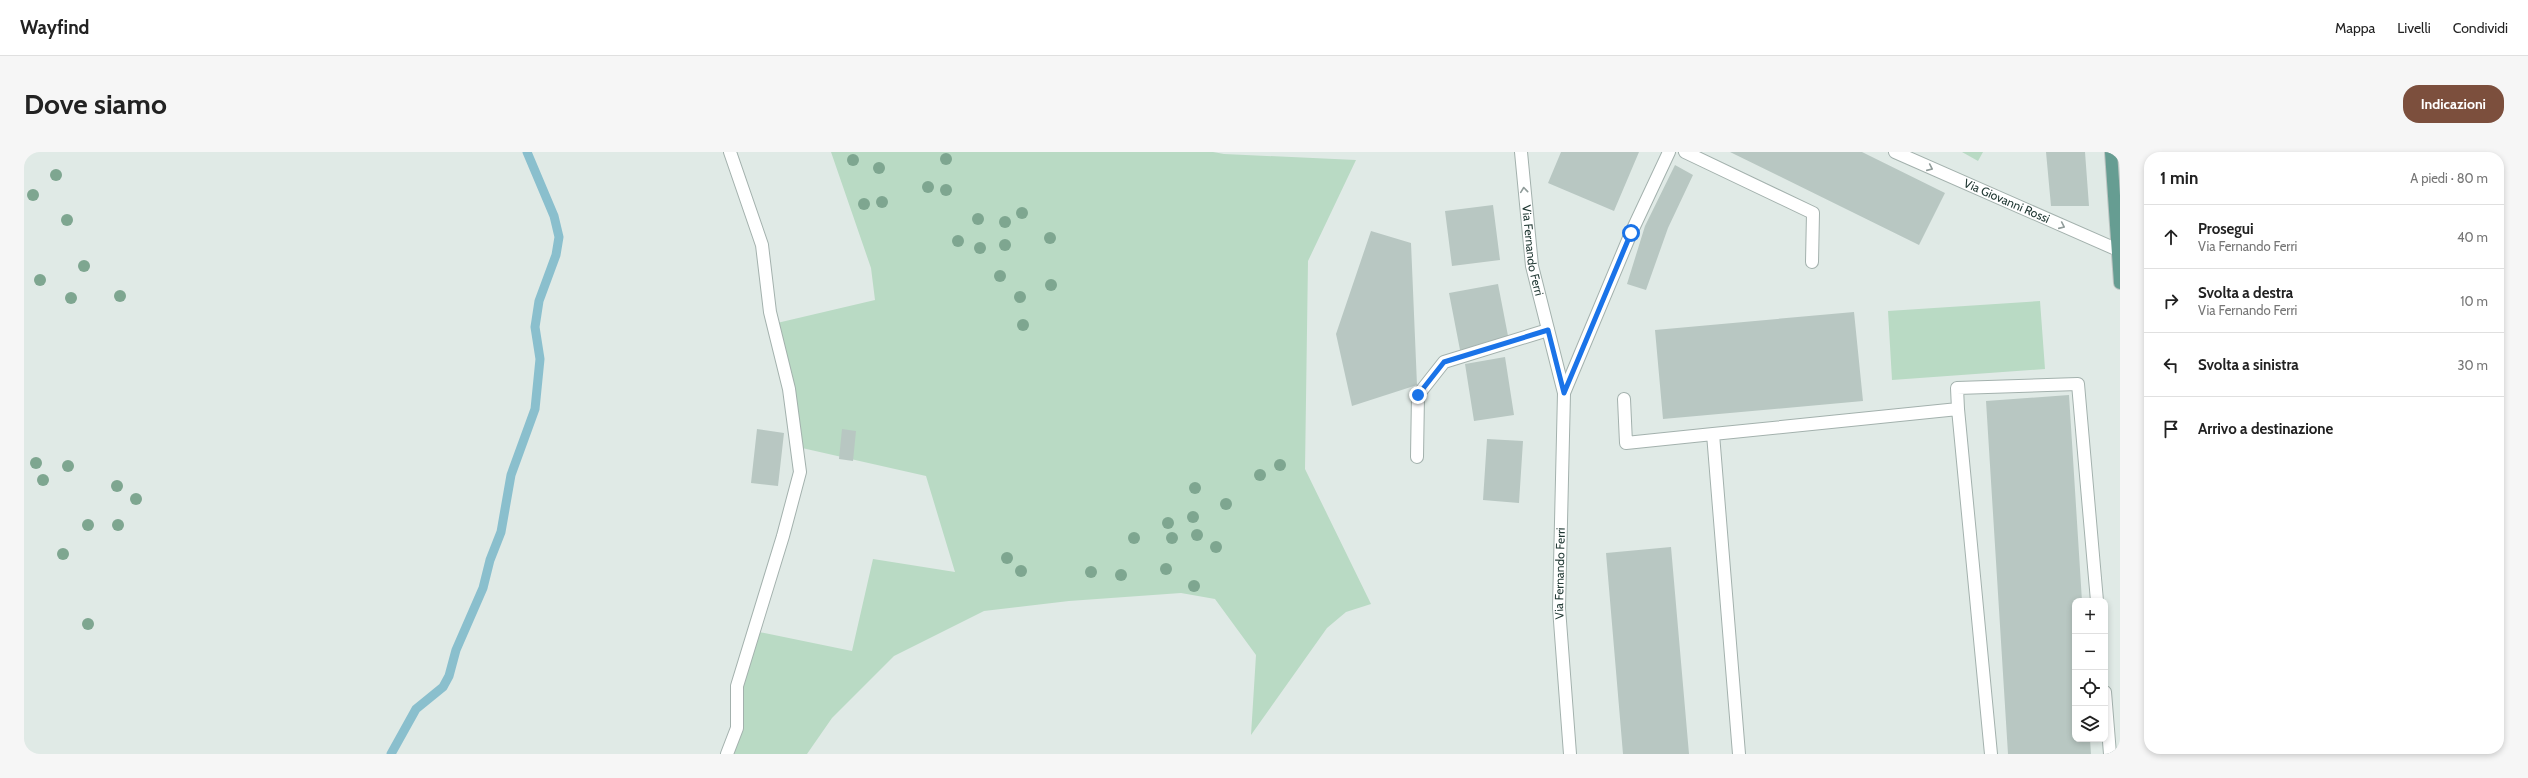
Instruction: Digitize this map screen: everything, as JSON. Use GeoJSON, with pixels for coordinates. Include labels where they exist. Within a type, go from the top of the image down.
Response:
{"type":"FeatureCollection","features":[{"type":"Feature","properties":{"kind":"main road"},"geometry":{"type":"LineString","coordinates":[[2111,152],[2120,282]]}},
{"type":"Feature","properties":{"kind":"street"},"geometry":{"type":"LineString","coordinates":[[727,754],[737,728],[737,686],[783,536],[800,472],[789,389],[770,312],[762,245],[730,152]]}},
{"type":"Feature","properties":{"kind":"street","name":"Via Fernando Ferri"},"geometry":{"type":"LineString","coordinates":[[1521,152],[1532,266],[1564,393],[1559,608],[1570,754]]}},
{"type":"Feature","properties":{"kind":"street","name":"Via Fernando Ferri"},"geometry":{"type":"LineString","coordinates":[[1564,393],[1631,233],[1669,152]]}},
{"type":"Feature","properties":{"kind":"street"},"geometry":{"type":"LineString","coordinates":[[1686,152],[1813,213],[1812,262]]}},
{"type":"Feature","properties":{"kind":"street","name":"Via Giovanni Rossi"},"geometry":{"type":"LineString","coordinates":[[1895,152],[2118,250]]}},
{"type":"Feature","properties":{"kind":"street"},"geometry":{"type":"LineString","coordinates":[[1417,457],[1418,395],[1444,362],[1548,330]]}},
{"type":"Feature","properties":{"kind":"street"},"geometry":{"type":"LineString","coordinates":[[1991,754],[1956,388],[2078,384],[2097,598]]}},
{"type":"Feature","properties":{"kind":"street"},"geometry":{"type":"LineString","coordinates":[[1624,399],[1626,443],[1958,409]]}},
{"type":"Feature","properties":{"kind":"street"},"geometry":{"type":"LineString","coordinates":[[1713,434],[1739,754]]}},
{"type":"Feature","properties":{"kind":"street"},"geometry":{"type":"LineString","coordinates":[[2106,706],[2110,754]]}},
{"type":"Feature","properties":{"kind":"green space"},"geometry":{"type":"Polygon","coordinates":[[[831,152],[1213,152],[1224,154],[1356,160],[1308,261],[1305,469],[1371,604],[1346,612],[1327,628],[1251,735],[1256,655],[1215,599],[1181,593],[1069,601],[984,611],[894,656],[832,718],[807,754],[732,754],[741,717],[744,677],[759,632],[852,651],[873,559],[955,572],[926,476],[802,448],[777,323],[875,300],[871,268],[831,152]]]}},
{"type":"Feature","properties":{"kind":"green space"},"geometry":{"type":"Polygon","coordinates":[[[1962,152],[1983,152],[1978,161],[1962,152]]]}},
{"type":"Feature","properties":{"kind":"green space"},"geometry":{"type":"Polygon","coordinates":[[[2040,301],[2045,369],[1892,380],[1888,311],[2040,301]]]}},
{"type":"Feature","properties":{"kind":"building"},"geometry":{"type":"Polygon","coordinates":[[[1561,152],[1639,152],[1614,211],[1548,183],[1561,152]]]}},
{"type":"Feature","properties":{"kind":"building"},"geometry":{"type":"Polygon","coordinates":[[[1730,152],[1862,152],[1945,193],[1919,245],[1730,152]]]}},
{"type":"Feature","properties":{"kind":"building"},"geometry":{"type":"Polygon","coordinates":[[[2046,152],[2085,152],[2089,206],[2051,206],[2046,152]]]}},
{"type":"Feature","properties":{"kind":"building"},"geometry":{"type":"Polygon","coordinates":[[[1675,165],[1693,175],[1668,228],[1646,290],[1627,284],[1645,226],[1675,165]]]}},
{"type":"Feature","properties":{"kind":"building"},"geometry":{"type":"Polygon","coordinates":[[[1493,205],[1500,260],[1452,266],[1445,211],[1493,205]]]}},
{"type":"Feature","properties":{"kind":"building"},"geometry":{"type":"Polygon","coordinates":[[[1371,231],[1411,243],[1417,385],[1352,406],[1336,334],[1371,231]]]}},
{"type":"Feature","properties":{"kind":"building"},"geometry":{"type":"Polygon","coordinates":[[[1498,284],[1509,341],[1460,350],[1449,293],[1498,284]]]}},
{"type":"Feature","properties":{"kind":"building"},"geometry":{"type":"Polygon","coordinates":[[[1854,312],[1863,401],[1663,419],[1655,330],[1854,312]]]}},
{"type":"Feature","properties":{"kind":"building"},"geometry":{"type":"Polygon","coordinates":[[[1505,357],[1514,415],[1474,421],[1465,364],[1505,357]]]}},
{"type":"Feature","properties":{"kind":"building"},"geometry":{"type":"Polygon","coordinates":[[[2069,395],[2082,598],[2072,598],[2072,742],[2090,742],[2091,754],[2008,754],[1986,401],[2069,395]]]}},
{"type":"Feature","properties":{"kind":"building"},"geometry":{"type":"Polygon","coordinates":[[[757,429],[784,433],[778,486],[751,483],[757,429]]]}},
{"type":"Feature","properties":{"kind":"building"},"geometry":{"type":"Polygon","coordinates":[[[842,429],[856,431],[853,461],[839,459],[842,429]]]}},
{"type":"Feature","properties":{"kind":"building"},"geometry":{"type":"Polygon","coordinates":[[[1487,439],[1523,441],[1519,503],[1483,500],[1487,439]]]}},
{"type":"Feature","properties":{"kind":"building"},"geometry":{"type":"Polygon","coordinates":[[[1671,547],[1689,754],[1623,754],[1606,553],[1671,547]]]}},
{"type":"Feature","properties":{"kind":"waterway"},"geometry":{"type":"LineString","coordinates":[[391,754],[416,709],[443,687],[449,676],[456,650],[483,588],[490,560],[501,532],[511,475],[535,409],[540,359],[535,327],[539,301],[556,255],[559,237],[554,216],[527,152]]}},
{"type":"Feature","properties":{"kind":"route"},"geometry":{"type":"LineString","coordinates":[[1418,395],[1444,362],[1548,330],[1564,393],[1631,233]]}}]}
